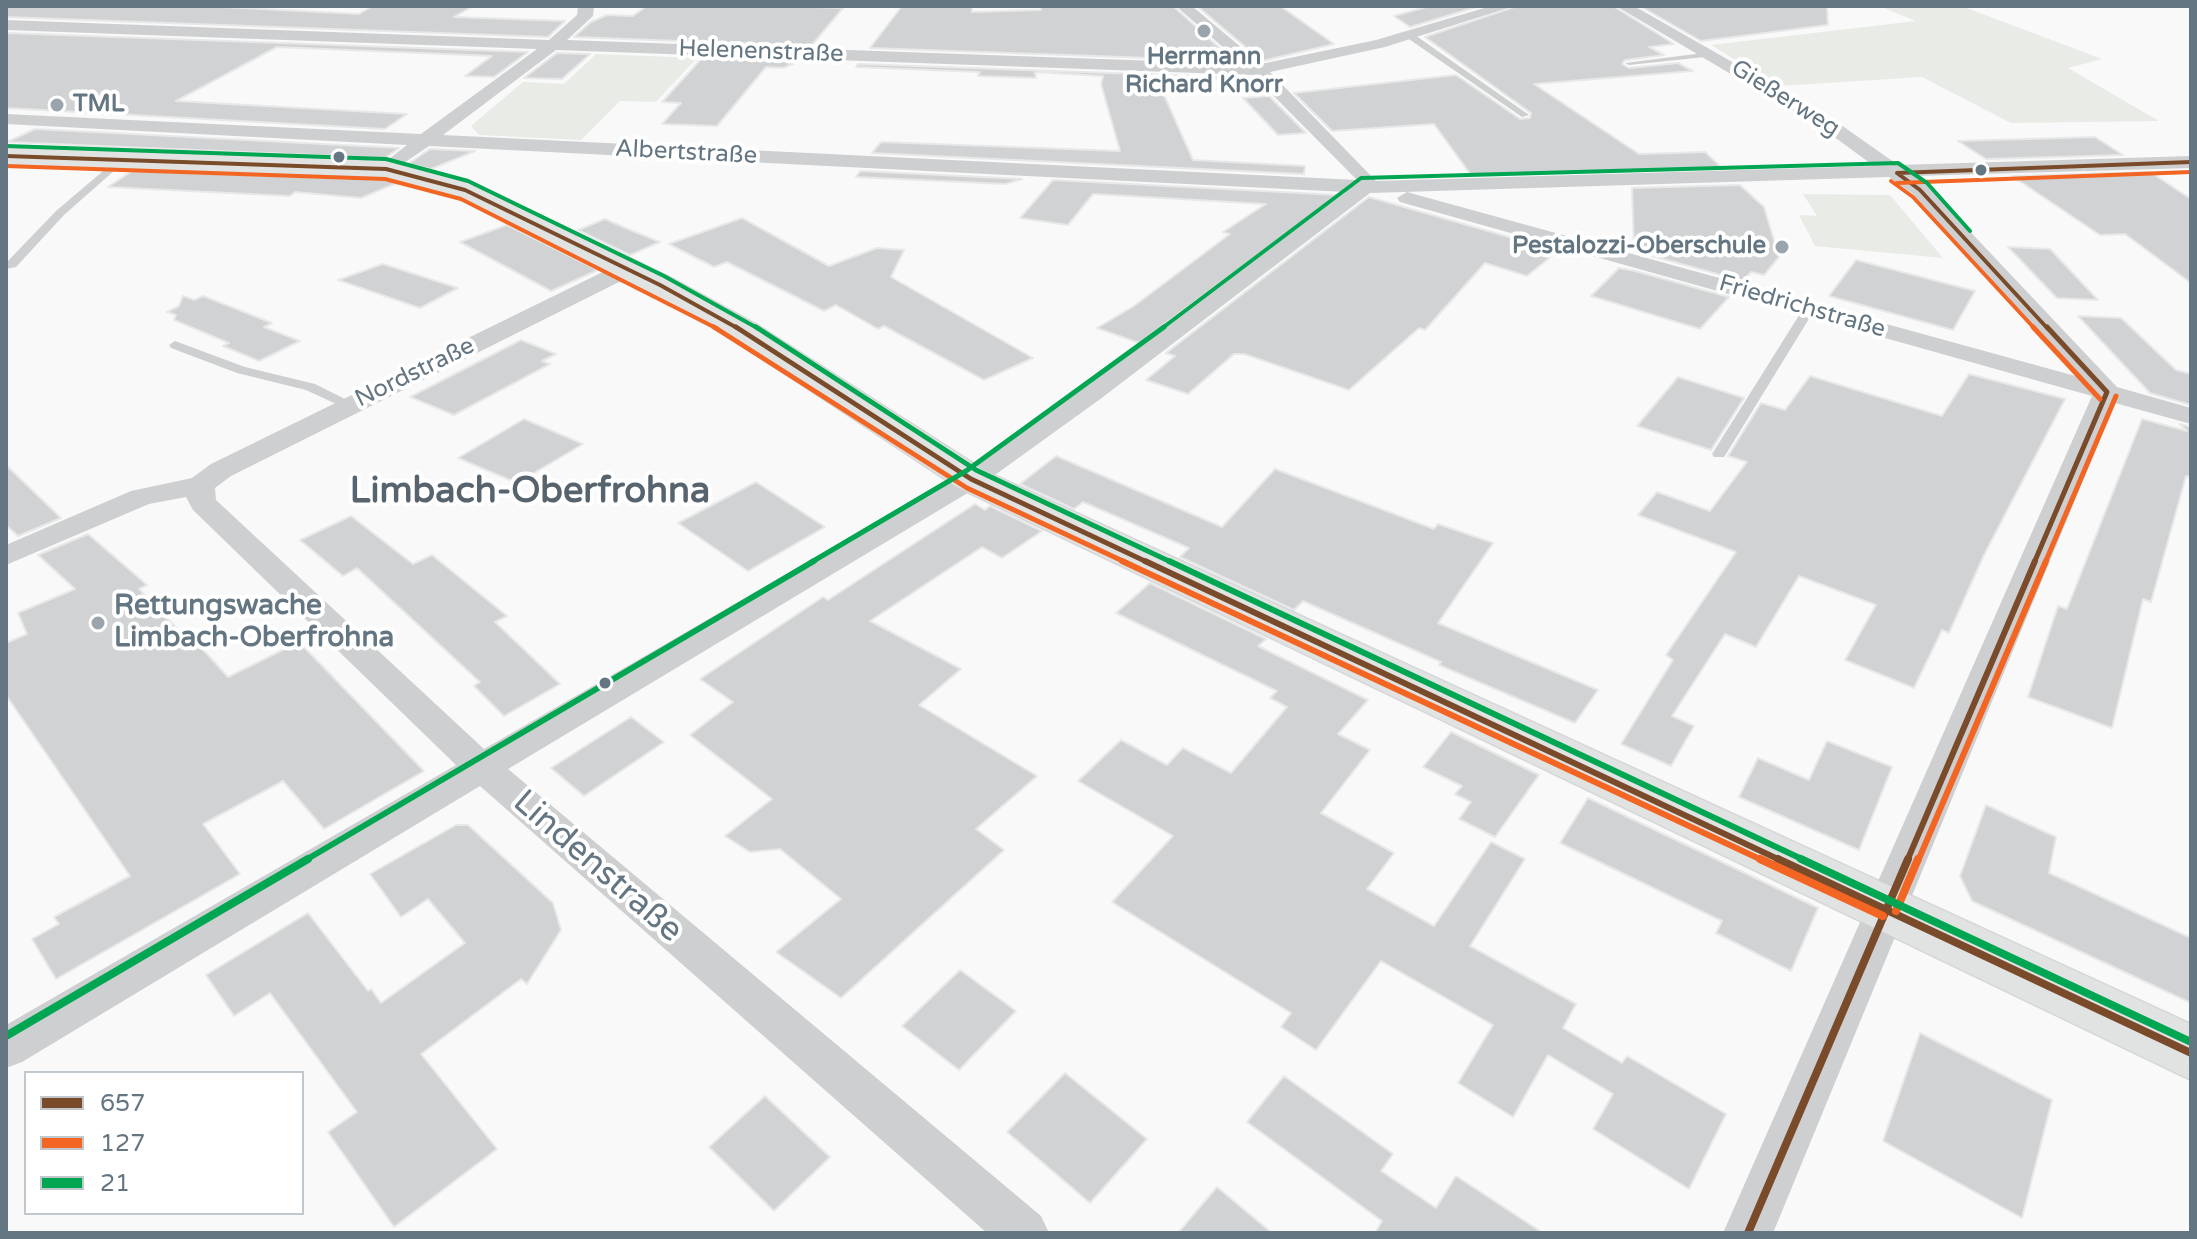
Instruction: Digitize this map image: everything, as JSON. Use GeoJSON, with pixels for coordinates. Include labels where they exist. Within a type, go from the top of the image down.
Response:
{"type":"FeatureCollection","features":[{"type":"Feature","properties":{"kind":"main road"},"geometry":{"type":"LineString","coordinates":[[6,156],[386,169],[465,190],[627,269],[745,332],[971,479],[1887,907],[2191,1053]]}},
{"type":"Feature","properties":{"kind":"street"},"geometry":{"type":"LineString","coordinates":[[386,169],[429,140],[552,45],[585,16],[583,9],[587,6]]}},
{"type":"Feature","properties":{"kind":"street"},"geometry":{"type":"LineString","coordinates":[[1183,6],[1258,70],[1367,179],[1365,187]]}},
{"type":"Feature","properties":{"kind":"street","name":"Helenenstraße"},"geometry":{"type":"LineString","coordinates":[[6,25],[1258,70],[1409,35],[1507,6]]}},
{"type":"Feature","properties":{"kind":"street","name":"Gießerweg"},"geometry":{"type":"LineString","coordinates":[[1623,6],[1828,124],[1920,190],[2107,392]]}},
{"type":"Feature","properties":{"kind":"street","name":"Albertstraße"},"geometry":{"type":"LineString","coordinates":[[6,119],[1365,187]]}},
{"type":"Feature","properties":{"kind":"street"},"geometry":{"type":"LineString","coordinates":[[6,1048],[971,479],[1090,395],[1365,187],[2188,164]]}},
{"type":"Feature","properties":{"kind":"street","name":"Friedrichstraße"},"geometry":{"type":"LineString","coordinates":[[1365,187],[2191,416]]}},
{"type":"Feature","properties":{"kind":"street","name":"Nordstraße"},"geometry":{"type":"LineString","coordinates":[[6,556],[141,497],[203,482],[350,405],[627,269]]}},
{"type":"Feature","properties":{"kind":"street"},"geometry":{"type":"LineString","coordinates":[[1748,1233],[2107,392]]}},
{"type":"Feature","properties":{"kind":"street","name":"Lindenstraße"},"geometry":{"type":"LineString","coordinates":[[203,482],[203,504],[480,766],[1024,1233]]}},
{"type":"Feature","properties":{"kind":"lane"},"geometry":{"type":"LineString","coordinates":[[1409,35],[1525,115]]}},
{"type":"Feature","properties":{"kind":"lane","name":"Gießerweg"},"geometry":{"type":"LineString","coordinates":[[1629,63],[1711,54]]}},
{"type":"Feature","properties":{"kind":"lane"},"geometry":{"type":"LineString","coordinates":[[6,266],[12,265],[60,213],[119,162]]}},
{"type":"Feature","properties":{"kind":"lane"},"geometry":{"type":"LineString","coordinates":[[1719,454],[1809,309]]}},
{"type":"Feature","properties":{"kind":"lane"},"geometry":{"type":"LineString","coordinates":[[175,345],[241,370],[310,387],[350,405]]}},
{"type":"Feature","properties":{"kind":"shaded area"},"geometry":{"type":"Polygon","coordinates":[[[1879,6],[1961,6],[2102,59],[2068,68],[2159,121],[2011,123],[1922,77],[1778,86],[1711,45],[1916,21],[1879,6]]]}},
{"type":"Feature","properties":{"kind":"shaded area"},"geometry":{"type":"Polygon","coordinates":[[[596,54],[697,58],[656,102],[620,101],[581,140],[479,135],[471,126],[523,82],[564,84],[596,54]]]}},
{"type":"Feature","properties":{"kind":"shaded area"},"geometry":{"type":"Polygon","coordinates":[[[1803,194],[1890,195],[1943,258],[1815,246],[1799,215],[1817,216],[1803,194]]]}},
{"type":"Feature","properties":{"kind":"building"},"geometry":{"type":"Polygon","coordinates":[[[6,6],[202,6],[359,14],[373,6],[473,6],[454,17],[565,21],[548,37],[6,17],[6,6]]]}},
{"type":"Feature","properties":{"kind":"building"},"geometry":{"type":"Polygon","coordinates":[[[647,6],[843,8],[811,46],[574,37],[591,22],[607,15],[633,16],[647,6]]]}},
{"type":"Feature","properties":{"kind":"building"},"geometry":{"type":"Polygon","coordinates":[[[902,6],[972,6],[972,12],[1041,10],[1040,6],[1173,6],[1234,61],[870,48],[902,6]]]}},
{"type":"Feature","properties":{"kind":"building"},"geometry":{"type":"Polygon","coordinates":[[[1197,6],[1280,6],[1334,44],[1262,61],[1197,6]]]}},
{"type":"Feature","properties":{"kind":"building"},"geometry":{"type":"Polygon","coordinates":[[[1430,6],[1480,6],[1410,27],[1394,16],[1430,6]]]}},
{"type":"Feature","properties":{"kind":"building"},"geometry":{"type":"Polygon","coordinates":[[[1517,6],[1613,6],[1674,44],[1649,47],[1664,55],[1625,60],[1622,64],[1629,68],[1678,63],[1693,71],[1534,84],[1639,154],[1705,152],[1722,168],[1471,175],[1434,124],[1332,131],[1294,93],[1456,75],[1520,119],[1530,118],[1531,113],[1425,37],[1517,6]]]}},
{"type":"Feature","properties":{"kind":"building"},"geometry":{"type":"Polygon","coordinates":[[[1640,6],[1827,6],[1828,25],[1701,41],[1640,6]]]}},
{"type":"Feature","properties":{"kind":"building"},"geometry":{"type":"Polygon","coordinates":[[[6,33],[528,52],[494,77],[465,76],[492,56],[277,47],[176,101],[407,114],[385,129],[6,108],[6,33]]]}},
{"type":"Feature","properties":{"kind":"building"},"geometry":{"type":"Polygon","coordinates":[[[557,53],[590,54],[562,79],[524,78],[557,53]]]}},
{"type":"Feature","properties":{"kind":"building"},"geometry":{"type":"Polygon","coordinates":[[[702,58],[797,62],[783,68],[766,67],[717,126],[662,124],[681,103],[662,102],[702,58]]]}},
{"type":"Feature","properties":{"kind":"building"},"geometry":{"type":"Polygon","coordinates":[[[858,64],[1223,77],[1208,81],[1209,86],[1160,86],[1193,160],[1305,166],[1304,174],[872,153],[881,142],[1120,151],[1101,84],[1103,76],[1035,72],[1036,78],[978,76],[980,72],[856,67],[858,64]]]}},
{"type":"Feature","properties":{"kind":"building"},"geometry":{"type":"Polygon","coordinates":[[[1269,96],[1306,133],[1278,135],[1243,98],[1269,96]]]}},
{"type":"Feature","properties":{"kind":"building"},"geometry":{"type":"Polygon","coordinates":[[[35,129],[399,148],[385,158],[7,142],[35,129]]]}},
{"type":"Feature","properties":{"kind":"building"},"geometry":{"type":"Polygon","coordinates":[[[2095,137],[2123,155],[1986,159],[1958,141],[2095,137]]]}},
{"type":"Feature","properties":{"kind":"building"},"geometry":{"type":"Polygon","coordinates":[[[430,149],[475,151],[431,169],[408,164],[430,149]]]}},
{"type":"Feature","properties":{"kind":"building"},"geometry":{"type":"Polygon","coordinates":[[[132,171],[385,180],[397,183],[361,198],[295,192],[290,196],[108,187],[132,171]]]}},
{"type":"Feature","properties":{"kind":"building"},"geometry":{"type":"Polygon","coordinates":[[[860,171],[1022,179],[1005,184],[856,177],[860,171]]]}},
{"type":"Feature","properties":{"kind":"building"},"geometry":{"type":"Polygon","coordinates":[[[2150,172],[2191,199],[2191,283],[2125,234],[2100,235],[2012,176],[2150,172]]]}},
{"type":"Feature","properties":{"kind":"building"},"geometry":{"type":"Polygon","coordinates":[[[1053,180],[1338,195],[1139,343],[1097,328],[1134,306],[1230,234],[1223,232],[1266,204],[1093,194],[1068,225],[1020,218],[1053,180]]]}},
{"type":"Feature","properties":{"kind":"building"},"geometry":{"type":"Polygon","coordinates":[[[1740,185],[1764,207],[1779,257],[1764,275],[1751,272],[1743,281],[1634,251],[1632,188],[1740,185]]]}},
{"type":"Feature","properties":{"kind":"building"},"geometry":{"type":"Polygon","coordinates":[[[1369,197],[1558,251],[1527,276],[1485,263],[1425,330],[1419,328],[1349,390],[1244,354],[1234,354],[1188,394],[1146,380],[1175,356],[1166,353],[1369,197]]]}},
{"type":"Feature","properties":{"kind":"building"},"geometry":{"type":"Polygon","coordinates":[[[742,218],[829,266],[877,248],[904,250],[891,277],[1033,358],[984,380],[884,326],[878,329],[836,305],[824,311],[727,262],[714,267],[669,244],[742,218]]]}},
{"type":"Feature","properties":{"kind":"building"},"geometry":{"type":"Polygon","coordinates":[[[605,219],[660,242],[630,255],[578,230],[605,219]]]}},
{"type":"Feature","properties":{"kind":"building"},"geometry":{"type":"Polygon","coordinates":[[[507,225],[598,270],[551,291],[460,242],[507,225]]]}},
{"type":"Feature","properties":{"kind":"building"},"geometry":{"type":"Polygon","coordinates":[[[2008,247],[2050,249],[2098,300],[2057,298],[2008,247]]]}},
{"type":"Feature","properties":{"kind":"building"},"geometry":{"type":"Polygon","coordinates":[[[1856,260],[1975,291],[1953,330],[1829,296],[1856,260]]]}},
{"type":"Feature","properties":{"kind":"building"},"geometry":{"type":"Polygon","coordinates":[[[383,264],[458,288],[420,308],[338,280],[383,264]]]}},
{"type":"Feature","properties":{"kind":"building"},"geometry":{"type":"Polygon","coordinates":[[[1619,268],[1729,297],[1700,329],[1591,296],[1619,268]]]}},
{"type":"Feature","properties":{"kind":"building"},"geometry":{"type":"Polygon","coordinates":[[[183,296],[194,300],[203,296],[272,323],[264,327],[300,341],[259,361],[223,346],[229,343],[174,320],[176,315],[167,312],[179,306],[183,296]]]}},
{"type":"Feature","properties":{"kind":"building"},"geometry":{"type":"Polygon","coordinates":[[[2078,316],[2121,318],[2176,370],[2191,374],[2191,405],[2150,393],[2078,316]]]}},
{"type":"Feature","properties":{"kind":"building"},"geometry":{"type":"Polygon","coordinates":[[[521,340],[556,354],[542,361],[550,364],[454,415],[410,397],[521,340]]]}},
{"type":"Feature","properties":{"kind":"building"},"geometry":{"type":"Polygon","coordinates":[[[1969,374],[2065,399],[1984,555],[1949,633],[1942,630],[1914,688],[1845,660],[1876,605],[1799,576],[1756,647],[1725,634],[1672,716],[1694,726],[1671,766],[1621,744],[1673,660],[1666,655],[1736,552],[1638,515],[1657,492],[1710,511],[1747,462],[1728,456],[1761,403],[1785,410],[1810,376],[1942,416],[1969,374]]]}},
{"type":"Feature","properties":{"kind":"building"},"geometry":{"type":"Polygon","coordinates":[[[1678,377],[1744,398],[1711,450],[1637,426],[1678,377]]]}},
{"type":"Feature","properties":{"kind":"building"},"geometry":{"type":"Polygon","coordinates":[[[524,419],[583,444],[517,483],[458,458],[524,419]]]}},
{"type":"Feature","properties":{"kind":"building"},"geometry":{"type":"Polygon","coordinates":[[[2142,419],[2187,431],[2180,424],[2191,427],[2191,477],[2186,476],[2151,602],[2143,599],[2112,728],[2028,697],[2058,606],[2067,609],[2142,419]]]}},
{"type":"Feature","properties":{"kind":"building"},"geometry":{"type":"Polygon","coordinates":[[[1056,456],[1222,527],[1275,469],[1434,529],[1438,524],[1493,543],[1438,623],[1598,690],[1575,723],[1439,665],[1441,662],[1303,601],[1294,610],[1180,557],[1189,548],[1083,502],[1074,509],[1020,484],[1056,456]]]}},
{"type":"Feature","properties":{"kind":"building"},"geometry":{"type":"Polygon","coordinates":[[[6,465],[61,518],[18,536],[6,525],[6,465]]]}},
{"type":"Feature","properties":{"kind":"building"},"geometry":{"type":"Polygon","coordinates":[[[756,482],[825,527],[748,571],[678,523],[756,482]]]}},
{"type":"Feature","properties":{"kind":"building"},"geometry":{"type":"Polygon","coordinates":[[[975,504],[985,510],[990,506],[1042,531],[1002,558],[982,547],[870,621],[961,669],[919,705],[1037,776],[976,829],[1004,850],[841,998],[776,952],[841,899],[780,849],[750,852],[725,836],[772,799],[690,735],[733,702],[700,679],[823,597],[828,600],[975,504]]]}},
{"type":"Feature","properties":{"kind":"building"},"geometry":{"type":"Polygon","coordinates":[[[351,516],[413,564],[432,555],[507,616],[495,622],[560,684],[504,716],[474,686],[480,682],[357,568],[343,576],[300,540],[351,516]]]}},
{"type":"Feature","properties":{"kind":"building"},"geometry":{"type":"Polygon","coordinates":[[[88,534],[147,585],[139,589],[228,677],[299,642],[424,771],[324,829],[283,781],[203,824],[240,874],[56,979],[32,939],[59,924],[54,917],[130,876],[6,695],[6,643],[27,634],[18,613],[75,589],[38,555],[88,534]]]}},
{"type":"Feature","properties":{"kind":"building"},"geometry":{"type":"Polygon","coordinates":[[[1150,583],[1266,639],[1258,646],[1368,700],[1338,734],[1370,750],[1321,813],[1394,853],[1367,889],[1434,926],[1491,842],[1525,859],[1470,946],[1576,1004],[1563,1028],[1622,1063],[1627,1056],[1726,1114],[1689,1189],[1593,1129],[1613,1094],[1548,1055],[1513,1117],[1458,1083],[1493,1025],[1381,961],[1316,1050],[1281,1027],[1291,1013],[1112,902],[1173,836],[1078,781],[1121,740],[1167,765],[1183,748],[1231,773],[1287,707],[1270,698],[1277,691],[1116,613],[1150,583]]]}},
{"type":"Feature","properties":{"kind":"building"},"geometry":{"type":"Polygon","coordinates":[[[631,717],[664,742],[584,796],[551,768],[631,717]]]}},
{"type":"Feature","properties":{"kind":"building"},"geometry":{"type":"Polygon","coordinates":[[[1451,732],[1539,775],[1495,837],[1459,819],[1471,802],[1455,794],[1462,786],[1423,767],[1451,732]]]}},
{"type":"Feature","properties":{"kind":"building"},"geometry":{"type":"Polygon","coordinates":[[[1827,741],[1892,767],[1859,850],[1739,797],[1758,758],[1809,780],[1827,741]]]}},
{"type":"Feature","properties":{"kind":"building"},"geometry":{"type":"Polygon","coordinates":[[[1588,798],[1818,908],[1791,971],[1716,933],[1722,921],[1560,843],[1588,798]]]}},
{"type":"Feature","properties":{"kind":"building"},"geometry":{"type":"Polygon","coordinates":[[[1986,805],[2056,837],[2049,873],[2191,938],[2191,1003],[1972,901],[1960,876],[1986,805]]]}},
{"type":"Feature","properties":{"kind":"building"},"geometry":{"type":"Polygon","coordinates":[[[456,825],[468,825],[553,903],[561,930],[527,984],[521,979],[421,1054],[497,1149],[394,1227],[328,1132],[357,1112],[270,993],[234,1016],[206,975],[308,913],[368,991],[371,989],[381,1003],[465,943],[428,899],[401,917],[370,874],[456,825]]]}},
{"type":"Feature","properties":{"kind":"building"},"geometry":{"type":"Polygon","coordinates":[[[960,970],[1016,1011],[959,1070],[902,1026],[960,970]]]}},
{"type":"Feature","properties":{"kind":"building"},"geometry":{"type":"Polygon","coordinates":[[[1920,1033],[2052,1100],[2022,1218],[1883,1141],[1920,1033]]]}},
{"type":"Feature","properties":{"kind":"building"},"geometry":{"type":"Polygon","coordinates":[[[1065,1073],[1147,1139],[1090,1203],[1007,1132],[1065,1073]]]}},
{"type":"Feature","properties":{"kind":"building"},"geometry":{"type":"Polygon","coordinates":[[[1284,1076],[1393,1154],[1381,1171],[1436,1208],[1456,1176],[1543,1233],[1375,1233],[1382,1221],[1247,1122],[1284,1076]]]}},
{"type":"Feature","properties":{"kind":"building"},"geometry":{"type":"Polygon","coordinates":[[[765,1096],[830,1157],[774,1211],[709,1147],[765,1096]]]}},
{"type":"Feature","properties":{"kind":"building"},"geometry":{"type":"Polygon","coordinates":[[[1217,1187],[1272,1233],[1178,1233],[1217,1187]]]}},
{"type":"Feature","properties":{"kind":"transit line","name":"21"},"geometry":{"type":"LineString","coordinates":[[6,146],[386,159],[468,181],[664,276],[750,323],[976,470],[2191,1042]]}},
{"type":"Feature","properties":{"kind":"transit line","name":"657"},"geometry":{"type":"LineString","coordinates":[[6,156],[386,169],[465,190],[660,285],[745,332],[971,479],[2191,1053]]}},
{"type":"Feature","properties":{"kind":"transit line","name":"657"},"geometry":{"type":"LineString","coordinates":[[1897,173],[2191,162]]}},
{"type":"Feature","properties":{"kind":"transit line","name":"21"},"geometry":{"type":"LineString","coordinates":[[6,1036],[966,471],[1084,387],[1361,178],[1898,163],[1927,183],[1970,231]]}},
{"type":"Feature","properties":{"kind":"transit line","name":"127"},"geometry":{"type":"LineString","coordinates":[[6,166],[385,179],[461,199],[655,294],[740,341],[967,488],[1883,916]]}},
{"type":"Feature","properties":{"kind":"transit line","name":"127"},"geometry":{"type":"LineString","coordinates":[[1897,183],[2191,172]]}},
{"type":"Feature","properties":{"kind":"transit line","name":"657"},"geometry":{"type":"LineString","coordinates":[[1748,1233],[2107,392],[1920,190],[1897,173]]}},
{"type":"Feature","properties":{"kind":"transit line","name":"127"},"geometry":{"type":"LineString","coordinates":[[1891,181],[1913,197],[2100,399]]}},
{"type":"Feature","properties":{"kind":"transit line","name":"127"},"geometry":{"type":"LineString","coordinates":[[1896,911],[2116,396]]}},
{"type":"Feature","properties":{"kind":"place","name":"Herrmann Richard Knorr"},"geometry":{"type":"Point","coordinates":[1204,31]}},
{"type":"Feature","properties":{"kind":"place","name":"TML"},"geometry":{"type":"Point","coordinates":[57,105]}},
{"type":"Feature","properties":{"kind":"place","name":"Pestalozzi-Oberschule"},"geometry":{"type":"Point","coordinates":[1782,247]}},
{"type":"Feature","properties":{"kind":"place","name":"Rettungswache Limbach-Oberfrohna"},"geometry":{"type":"Point","coordinates":[98,623]}},
{"type":"Feature","properties":{"kind":"district","name":"Limbach-Oberfrohna"},"geometry":{"type":"Point","coordinates":[530,493]}}]}
